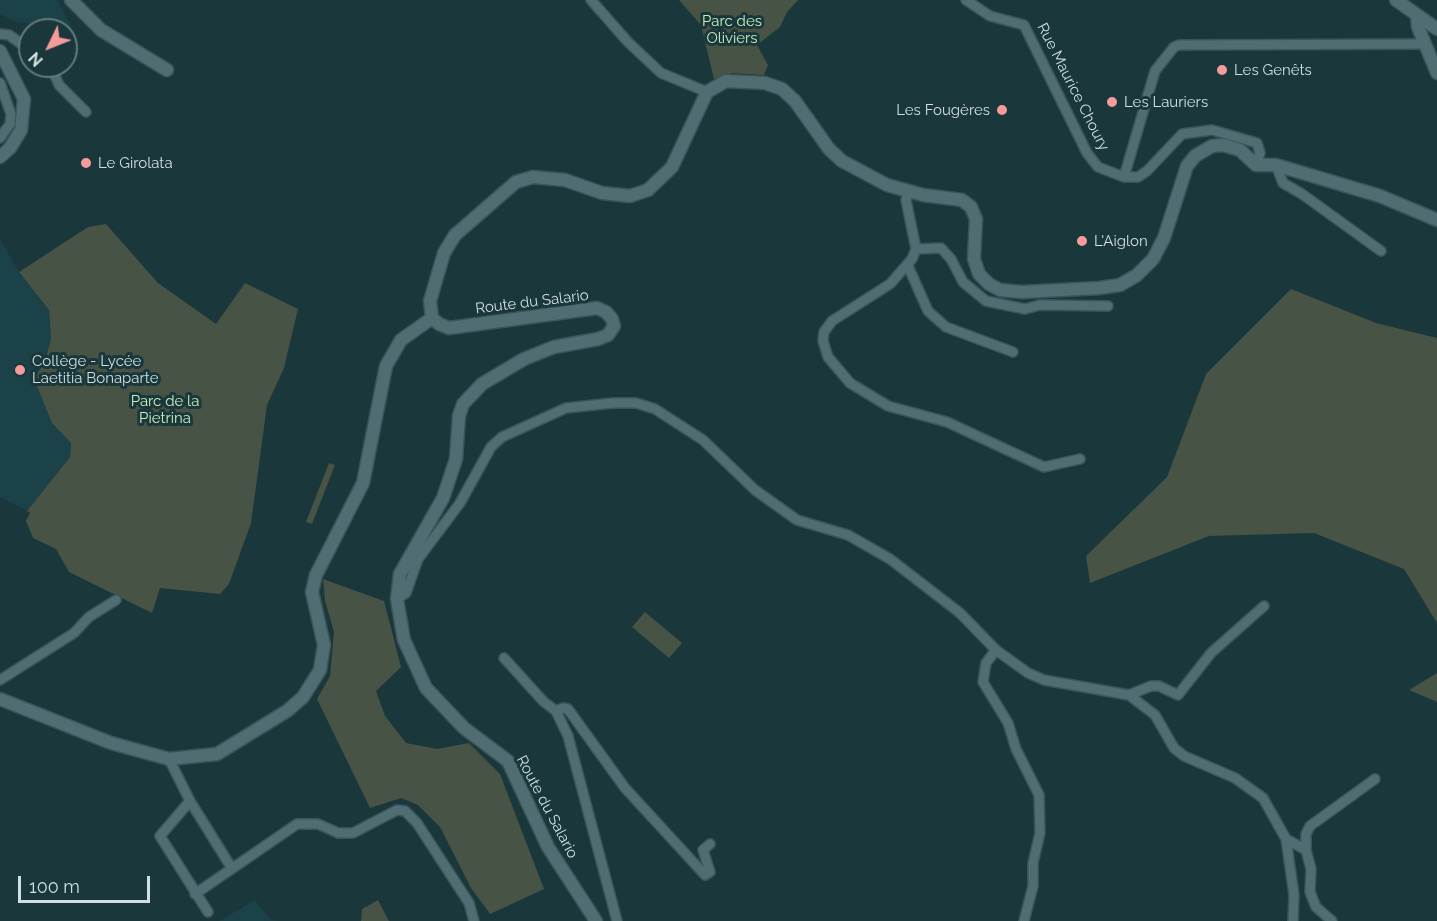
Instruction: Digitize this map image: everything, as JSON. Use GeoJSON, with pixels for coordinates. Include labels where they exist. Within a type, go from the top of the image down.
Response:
{"type":"FeatureCollection","features":[{"type":"Feature","properties":{"kind":"main road"},"geometry":{"type":"LineString","coordinates":[[71,0],[101,30],[167,70]]}},
{"type":"Feature","properties":{"kind":"main road"},"geometry":{"type":"LineString","coordinates":[[1396,0],[1437,29]]}},
{"type":"Feature","properties":{"kind":"main road"},"geometry":{"type":"LineString","coordinates":[[1418,15],[1418,27],[1437,73]]}},
{"type":"Feature","properties":{"kind":"main road"},"geometry":{"type":"LineString","coordinates":[[0,51],[24,99],[21,130],[10,148],[0,157]]}},
{"type":"Feature","properties":{"kind":"main road"},"geometry":{"type":"LineString","coordinates":[[0,699],[111,743],[169,759],[207,756],[226,750],[287,711],[303,697],[320,670],[324,645],[312,592],[316,575],[363,483],[381,381],[391,352],[400,340],[432,318],[430,301],[444,253],[455,235],[516,182],[533,177],[554,179],[602,193],[630,196],[648,190],[672,167],[685,144],[707,92],[726,81],[765,83],[782,89],[795,101],[829,149],[842,161],[887,185],[962,200],[971,207],[976,219],[974,259],[979,274],[989,284],[1000,290],[1022,292],[1099,288],[1120,285],[1137,275],[1153,259],[1164,238],[1187,166],[1195,156],[1212,146],[1223,145],[1240,150],[1256,165],[1276,165],[1380,196],[1437,220]]}},
{"type":"Feature","properties":{"kind":"main road","name":"Route du Salario"},"geometry":{"type":"LineString","coordinates":[[432,318],[449,328],[597,308],[606,312],[614,326],[608,335],[598,339],[554,347],[524,359],[483,384],[463,404],[459,416],[456,459],[443,498],[400,574],[397,598],[404,640],[426,688],[464,728],[508,761],[548,847],[596,921]]}},
{"type":"Feature","properties":{"kind":"street"},"geometry":{"type":"LineString","coordinates":[[591,0],[628,42],[661,73],[707,92]]}},
{"type":"Feature","properties":{"kind":"street","name":"Rue Maurice Choury"},"geometry":{"type":"LineString","coordinates":[[966,0],[990,16],[1024,25],[1087,153],[1098,167],[1124,177]]}},
{"type":"Feature","properties":{"kind":"street"},"geometry":{"type":"LineString","coordinates":[[0,34],[9,34],[18,41]]}},
{"type":"Feature","properties":{"kind":"street"},"geometry":{"type":"LineString","coordinates":[[1256,165],[1260,153],[1257,143],[1212,130],[1194,131],[1182,134],[1147,171],[1138,177],[1124,177],[1155,71],[1174,48],[1179,45],[1424,44]]}},
{"type":"Feature","properties":{"kind":"street"},"geometry":{"type":"LineString","coordinates":[[56,78],[59,85],[86,112]]}},
{"type":"Feature","properties":{"kind":"street"},"geometry":{"type":"LineString","coordinates":[[0,83],[11,114],[10,124],[0,138]]}},
{"type":"Feature","properties":{"kind":"street"},"geometry":{"type":"LineString","coordinates":[[1276,165],[1283,183],[1381,251]]}},
{"type":"Feature","properties":{"kind":"street"},"geometry":{"type":"LineString","coordinates":[[908,191],[906,200],[916,249],[908,266],[890,284],[844,311],[825,332],[823,341],[828,357],[838,371],[873,399],[888,406],[947,422],[1044,467],[1080,459]]}},
{"type":"Feature","properties":{"kind":"street"},"geometry":{"type":"LineString","coordinates":[[916,249],[941,248],[951,259],[963,282],[986,301],[1025,309],[1040,305],[1108,306]]}},
{"type":"Feature","properties":{"kind":"street"},"geometry":{"type":"LineString","coordinates":[[908,266],[928,311],[946,327],[1013,352]]}},
{"type":"Feature","properties":{"kind":"street"},"geometry":{"type":"LineString","coordinates":[[397,598],[406,593],[418,559],[460,503],[491,447],[502,437],[566,408],[636,403],[655,409],[704,440],[755,490],[797,520],[848,535],[890,558],[960,613],[996,650],[1028,673],[1044,680],[1130,695],[1155,715],[1174,748],[1184,756],[1235,778],[1263,798],[1286,839],[1294,895],[1293,921]]}},
{"type":"Feature","properties":{"kind":"street"},"geometry":{"type":"LineString","coordinates":[[0,680],[75,633],[89,617],[116,600]]}},
{"type":"Feature","properties":{"kind":"street"},"geometry":{"type":"LineString","coordinates":[[1130,695],[1151,686],[1159,686],[1171,693],[1183,692],[1195,670],[1211,653],[1264,606]]}},
{"type":"Feature","properties":{"kind":"street"},"geometry":{"type":"LineString","coordinates":[[996,650],[987,663],[983,682],[1008,723],[1016,749],[1039,795],[1040,834],[1033,863],[1033,886],[1024,921]]}},
{"type":"Feature","properties":{"kind":"street"},"geometry":{"type":"LineString","coordinates":[[504,658],[556,711],[568,736],[617,921]]}},
{"type":"Feature","properties":{"kind":"street"},"geometry":{"type":"LineString","coordinates":[[556,711],[563,708],[568,709],[625,788],[705,875],[710,872],[703,850],[710,844]]}},
{"type":"Feature","properties":{"kind":"street"},"geometry":{"type":"LineString","coordinates":[[169,759],[190,801],[231,867]]}},
{"type":"Feature","properties":{"kind":"street"},"geometry":{"type":"LineString","coordinates":[[1332,921],[1316,907],[1310,892],[1311,869],[1306,850],[1306,834],[1310,826],[1376,779]]}},
{"type":"Feature","properties":{"kind":"street"},"geometry":{"type":"LineString","coordinates":[[190,801],[160,836],[208,912]]}},
{"type":"Feature","properties":{"kind":"street"},"geometry":{"type":"LineString","coordinates":[[195,894],[231,867],[297,824],[318,824],[338,833],[354,833],[390,811],[405,811],[417,823],[447,867],[469,903],[474,921]]}},
{"type":"Feature","properties":{"kind":"street"},"geometry":{"type":"LineString","coordinates":[[1286,839],[1306,850]]}},
{"type":"Feature","properties":{"kind":"shaded area"},"geometry":{"type":"Polygon","coordinates":[[[0,0],[58,0],[67,18],[18,18],[18,22],[0,14],[0,0]]]}},
{"type":"Feature","properties":{"kind":"shaded area","name":"Collège - Lycée Laetitia Bonaparte"},"geometry":{"type":"Polygon","coordinates":[[[0,239],[20,274],[49,310],[51,339],[45,361],[34,379],[52,423],[71,443],[70,457],[27,511],[0,497],[0,239]]]}},
{"type":"Feature","properties":{"kind":"shaded area"},"geometry":{"type":"Polygon","coordinates":[[[255,900],[271,920],[282,921],[219,921],[255,900]]]}},
{"type":"Feature","properties":{"kind":"green space","name":"Parc des Oliviers"},"geometry":{"type":"Polygon","coordinates":[[[679,0],[798,0],[787,12],[780,27],[757,45],[768,65],[764,75],[732,73],[714,79],[701,25],[679,0]]]}},
{"type":"Feature","properties":{"kind":"green space","name":"Parc de la Pietrina"},"geometry":{"type":"Polygon","coordinates":[[[106,224],[158,283],[216,324],[245,283],[298,309],[284,368],[267,405],[251,523],[229,584],[220,594],[160,588],[152,613],[69,572],[56,549],[33,538],[26,521],[30,513],[27,511],[70,457],[71,443],[52,423],[34,379],[45,361],[51,339],[49,310],[19,272],[88,227],[106,224]]]}},
{"type":"Feature","properties":{"kind":"green space"},"geometry":{"type":"Polygon","coordinates":[[[1291,289],[1376,323],[1437,338],[1437,623],[1404,569],[1314,533],[1209,536],[1090,583],[1086,556],[1167,477],[1206,374],[1291,289]]]}},
{"type":"Feature","properties":{"kind":"green space"},"geometry":{"type":"Polygon","coordinates":[[[329,463],[335,465],[312,524],[306,522],[329,463]]]}},
{"type":"Feature","properties":{"kind":"green space"},"geometry":{"type":"Polygon","coordinates":[[[323,579],[384,601],[401,667],[376,691],[385,716],[406,743],[437,749],[469,743],[500,774],[544,889],[490,914],[471,888],[440,827],[418,805],[401,798],[370,808],[317,699],[330,676],[334,632],[325,601],[323,579]]]}},
{"type":"Feature","properties":{"kind":"green space"},"geometry":{"type":"Polygon","coordinates":[[[645,612],[682,643],[669,658],[632,627],[645,612]]]}},
{"type":"Feature","properties":{"kind":"green space"},"geometry":{"type":"Polygon","coordinates":[[[1437,673],[1437,702],[1409,690],[1437,673]]]}},
{"type":"Feature","properties":{"kind":"green space"},"geometry":{"type":"Polygon","coordinates":[[[378,900],[389,921],[361,921],[362,909],[378,900]]]}},
{"type":"Feature","properties":{"kind":"place","name":"Les Genêts"},"geometry":{"type":"Point","coordinates":[1222,70]}},
{"type":"Feature","properties":{"kind":"place","name":"Les Lauriers"},"geometry":{"type":"Point","coordinates":[1112,102]}},
{"type":"Feature","properties":{"kind":"place","name":"Les Fougères"},"geometry":{"type":"Point","coordinates":[1002,110]}},
{"type":"Feature","properties":{"kind":"place","name":"Le Girolata"},"geometry":{"type":"Point","coordinates":[86,163]}},
{"type":"Feature","properties":{"kind":"place","name":"L'Aiglon"},"geometry":{"type":"Point","coordinates":[1082,241]}},
{"type":"Feature","properties":{"kind":"place","name":"Collège - Lycée Laetitia Bonaparte"},"geometry":{"type":"Point","coordinates":[20,370]}}]}
